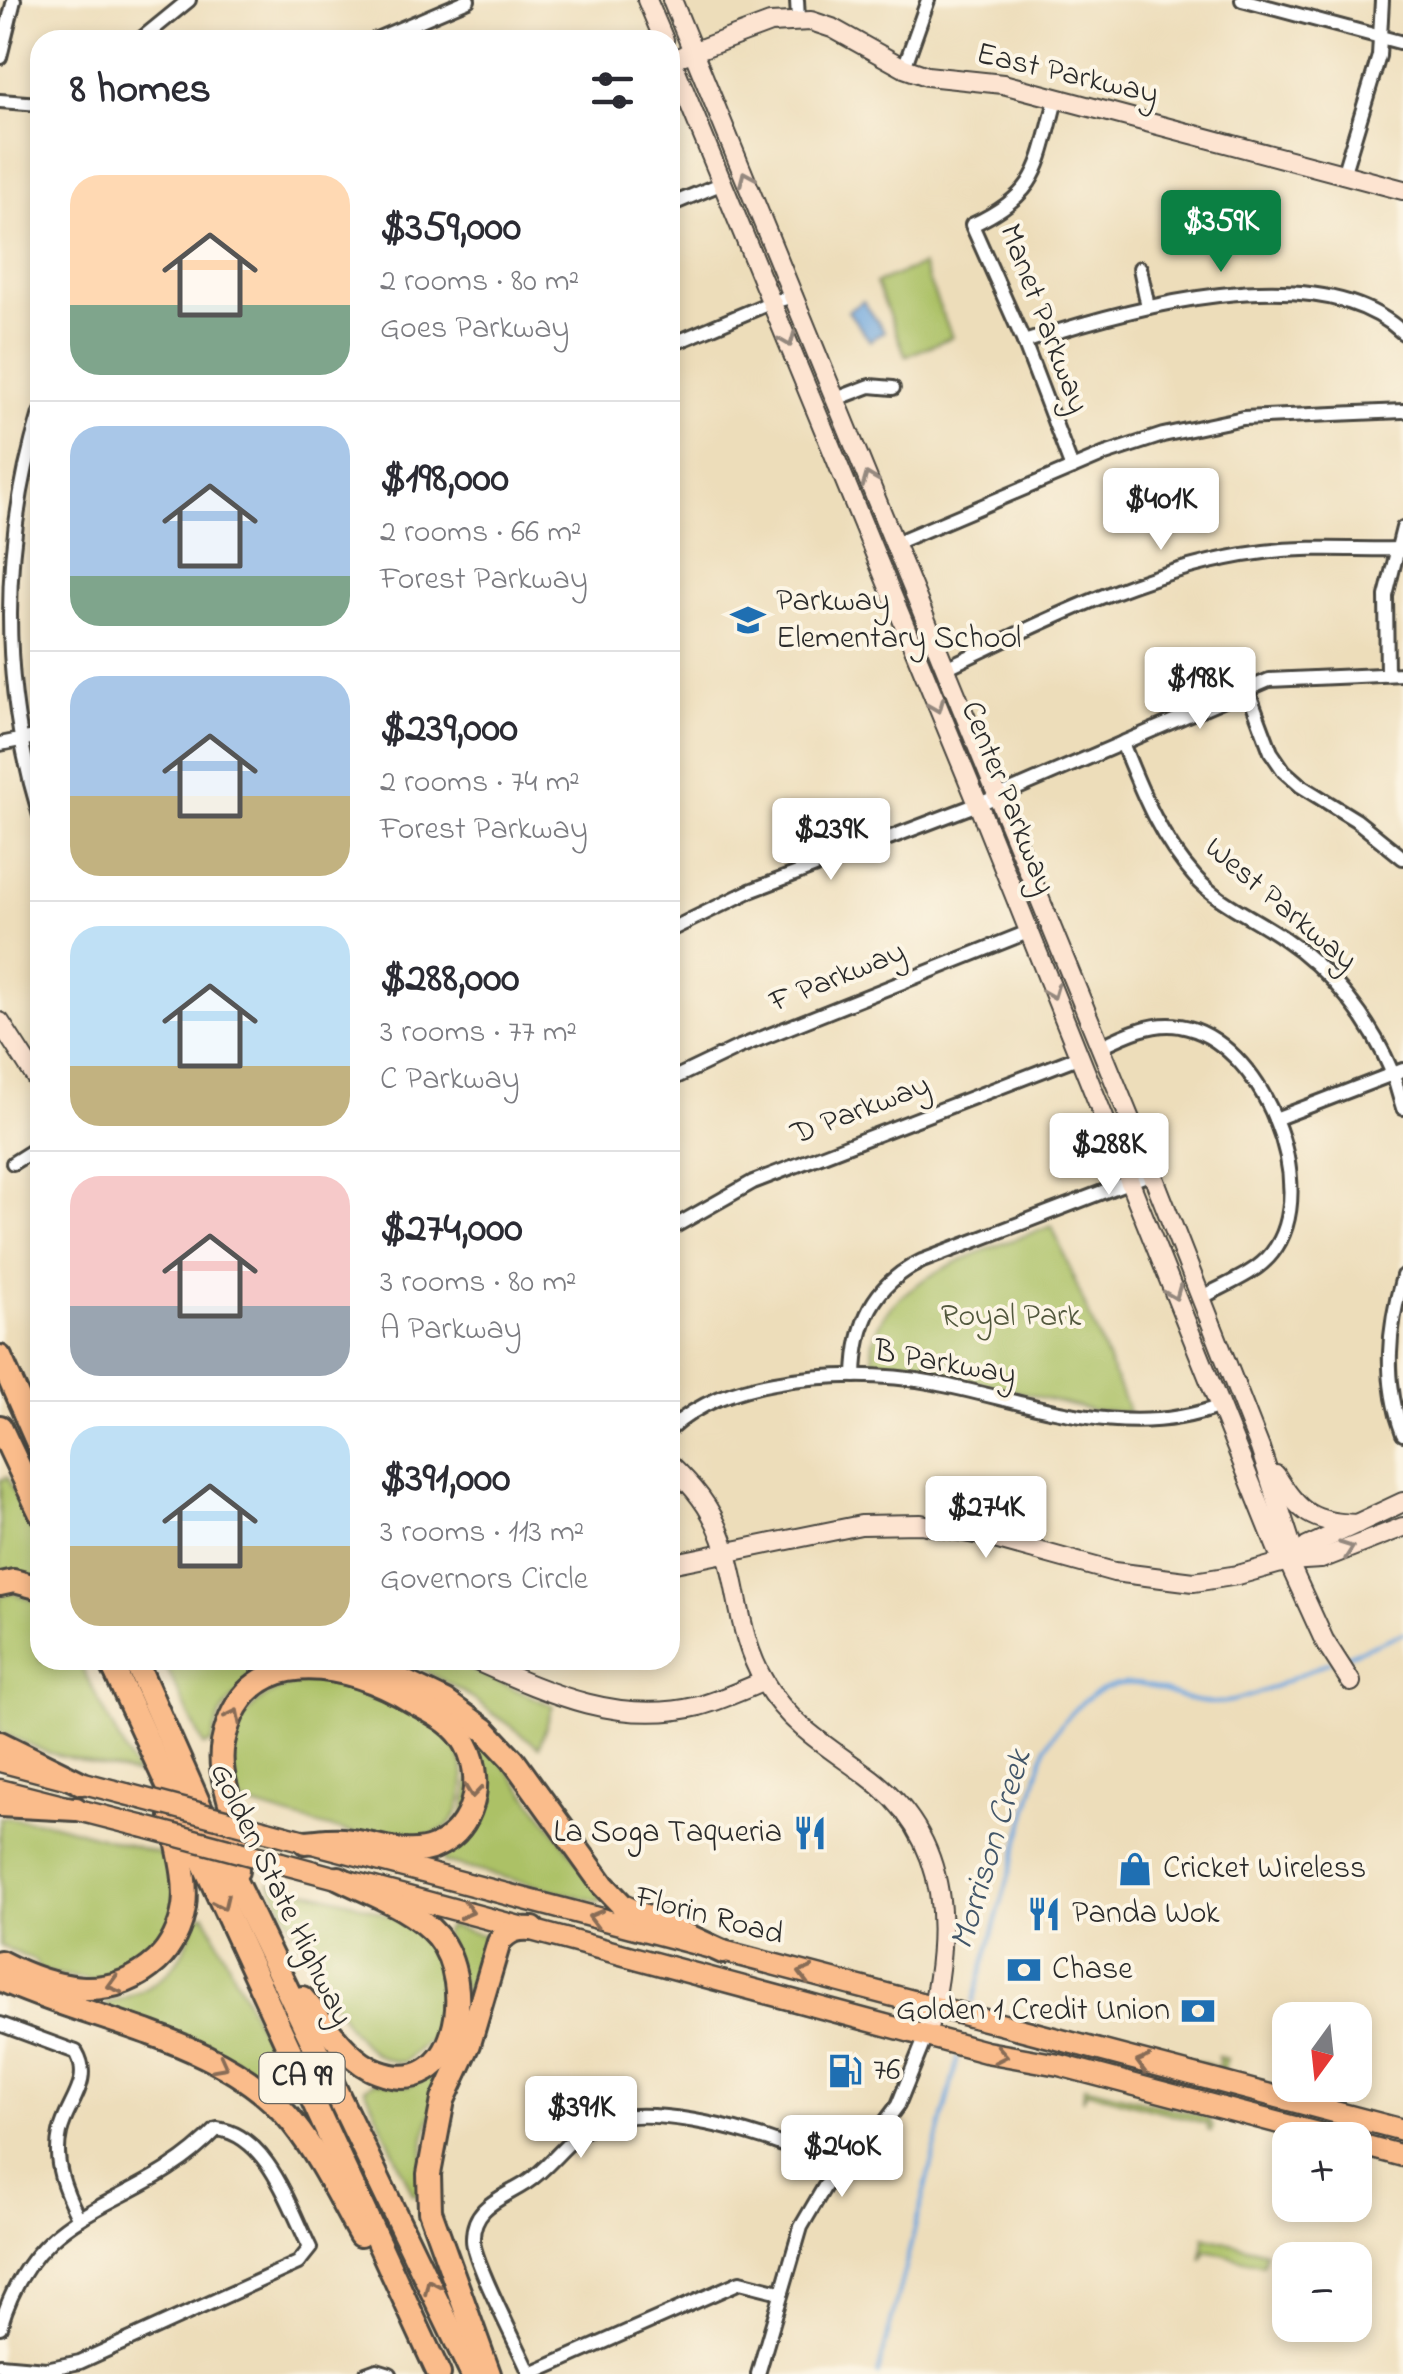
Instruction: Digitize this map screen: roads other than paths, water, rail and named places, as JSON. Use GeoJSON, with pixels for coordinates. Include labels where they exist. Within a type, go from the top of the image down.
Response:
{"type":"FeatureCollection","features":[{"type":"Feature","properties":{"kind":"highway"},"geometry":{"type":"LineString","coordinates":[[0,1342],[30,1393]]}},
{"type":"Feature","properties":{"kind":"highway"},"geometry":{"type":"LineString","coordinates":[[0,1357],[30,1425]]}},
{"type":"Feature","properties":{"kind":"highway"},"geometry":{"type":"LineString","coordinates":[[0,1427],[30,1491]]}},
{"type":"Feature","properties":{"kind":"highway"},"geometry":{"type":"LineString","coordinates":[[0,1584],[14,1581],[30,1585]]}},
{"type":"Feature","properties":{"kind":"highway"},"geometry":{"type":"LineString","coordinates":[[105,1670],[134,1712]]}},
{"type":"Feature","properties":{"kind":"highway","name":"Golden State Highway"},"geometry":{"type":"LineString","coordinates":[[115,1670],[438,2374]]}},
{"type":"Feature","properties":{"kind":"highway","name":"Golden State Highway"},"geometry":{"type":"LineString","coordinates":[[139,1670],[210,1829],[238,1880],[472,2374]]}},
{"type":"Feature","properties":{"kind":"highway"},"geometry":{"type":"LineString","coordinates":[[238,1880],[235,1825],[222,1774],[222,1747],[229,1720],[244,1698],[264,1680],[295,1670]]}},
{"type":"Feature","properties":{"kind":"highway"},"geometry":{"type":"LineString","coordinates":[[305,1842],[343,1840],[416,1851],[445,1841],[466,1820],[476,1795],[474,1768],[466,1743],[449,1723],[398,1692],[339,1670]]}},
{"type":"Feature","properties":{"kind":"highway"},"geometry":{"type":"LineString","coordinates":[[380,1670],[446,1702],[484,1730],[513,1760],[603,1885],[623,1906],[723,1952]]}},
{"type":"Feature","properties":{"kind":"highway"},"geometry":{"type":"LineString","coordinates":[[0,1743],[80,1783]]}},
{"type":"Feature","properties":{"kind":"highway"},"geometry":{"type":"LineString","coordinates":[[0,1962],[63,1987],[90,1990],[130,1980],[162,1956],[177,1933],[184,1906],[166,1782]]}},
{"type":"Feature","properties":{"kind":"highway"},"geometry":{"type":"LineString","coordinates":[[0,1805],[76,1810]]}},
{"type":"Feature","properties":{"kind":"highway"},"geometry":{"type":"LineString","coordinates":[[281,1973],[357,2059],[374,2071],[402,2077],[418,2074],[444,2054],[458,2007],[452,1961],[438,1937],[418,1918],[339,1878]]}},
{"type":"Feature","properties":{"kind":"highway"},"geometry":{"type":"LineString","coordinates":[[489,2374],[430,2211],[429,2174],[444,2100],[469,2044],[500,1942],[506,1933],[517,1928],[533,1929]]}},
{"type":"Feature","properties":{"kind":"highway"},"geometry":{"type":"LineString","coordinates":[[0,1980],[193,2050],[230,2068],[264,2092],[316,2155],[438,2374]]}},
{"type":"Feature","properties":{"kind":"main road","name":"Florin Road"},"geometry":{"type":"LineString","coordinates":[[0,1762],[1403,2130]]}},
{"type":"Feature","properties":{"kind":"main road","name":"Florin Road"},"geometry":{"type":"LineString","coordinates":[[0,1790],[986,2052],[1059,2065],[1276,2122]]}},
{"type":"Feature","properties":{"kind":"main road"},"geometry":{"type":"LineString","coordinates":[[1372,2148],[1403,2156]]}},
{"type":"Feature","properties":{"kind":"street"},"geometry":{"type":"LineString","coordinates":[[0,57],[14,0]]}},
{"type":"Feature","properties":{"kind":"street"},"geometry":{"type":"LineString","coordinates":[[152,30],[190,0]]}},
{"type":"Feature","properties":{"kind":"street"},"geometry":{"type":"LineString","coordinates":[[398,30],[468,0]]}},
{"type":"Feature","properties":{"kind":"street"},"geometry":{"type":"LineString","coordinates":[[647,0],[660,30]]}},
{"type":"Feature","properties":{"kind":"street","name":"Center Parkway"},"geometry":{"type":"LineString","coordinates":[[672,0],[1152,1173],[1260,1448],[1291,1544],[1288,1561]]}},
{"type":"Feature","properties":{"kind":"street"},"geometry":{"type":"LineString","coordinates":[[680,56],[770,23],[798,20],[796,0]]}},
{"type":"Feature","properties":{"kind":"street"},"geometry":{"type":"LineString","coordinates":[[904,68],[928,0]]}},
{"type":"Feature","properties":{"kind":"street"},"geometry":{"type":"LineString","coordinates":[[1242,0],[1403,43]]}},
{"type":"Feature","properties":{"kind":"street"},"geometry":{"type":"LineString","coordinates":[[1343,175],[1382,38],[1382,0]]}},
{"type":"Feature","properties":{"kind":"street","name":"East Parkway"},"geometry":{"type":"LineString","coordinates":[[798,20],[832,28],[904,68],[941,78],[1002,84],[1403,190]]}},
{"type":"Feature","properties":{"kind":"street","name":"Center Parkway"},"geometry":{"type":"LineString","coordinates":[[680,80],[978,804],[1278,1551],[1288,1561],[1324,1640],[1350,1682]]}},
{"type":"Feature","properties":{"kind":"street","name":"Manet Parkway"},"geometry":{"type":"LineString","coordinates":[[1056,100],[1029,185],[1013,203],[972,225],[1024,342],[1072,468]]}},
{"type":"Feature","properties":{"kind":"street"},"geometry":{"type":"LineString","coordinates":[[0,102],[30,104]]}},
{"type":"Feature","properties":{"kind":"street"},"geometry":{"type":"LineString","coordinates":[[680,201],[723,183]]}},
{"type":"Feature","properties":{"kind":"street"},"geometry":{"type":"LineString","coordinates":[[1140,268],[1148,307]]}},
{"type":"Feature","properties":{"kind":"street"},"geometry":{"type":"LineString","coordinates":[[1024,342],[1105,316],[1244,294],[1319,295],[1363,306],[1402,330]]}},
{"type":"Feature","properties":{"kind":"street"},"geometry":{"type":"LineString","coordinates":[[680,341],[795,296]]}},
{"type":"Feature","properties":{"kind":"street"},"geometry":{"type":"LineString","coordinates":[[836,399],[870,386],[893,388]]}},
{"type":"Feature","properties":{"kind":"street"},"geometry":{"type":"LineString","coordinates":[[895,542],[1124,447],[1202,425],[1283,414],[1403,412]]}},
{"type":"Feature","properties":{"kind":"street"},"geometry":{"type":"LineString","coordinates":[[30,448],[18,491],[7,576],[8,662],[19,740],[30,780]]}},
{"type":"Feature","properties":{"kind":"street"},"geometry":{"type":"LineString","coordinates":[[1388,674],[1386,608],[1403,528]]}},
{"type":"Feature","properties":{"kind":"street"},"geometry":{"type":"LineString","coordinates":[[946,668],[1131,586],[1186,568],[1302,548],[1399,549]]}},
{"type":"Feature","properties":{"kind":"street"},"geometry":{"type":"LineString","coordinates":[[680,925],[750,891],[999,796],[1247,688],[1281,678],[1403,674]]}},
{"type":"Feature","properties":{"kind":"street"},"geometry":{"type":"LineString","coordinates":[[1247,688],[1271,752],[1284,771],[1403,858]]}},
{"type":"Feature","properties":{"kind":"street"},"geometry":{"type":"LineString","coordinates":[[0,744],[30,738]]}},
{"type":"Feature","properties":{"kind":"street","name":"West Parkway"},"geometry":{"type":"LineString","coordinates":[[1122,743],[1152,816],[1195,877],[1224,901],[1286,939],[1323,971],[1356,1009],[1398,1072],[1403,1108]]}},
{"type":"Feature","properties":{"kind":"street","name":"F Parkway"},"geometry":{"type":"LineString","coordinates":[[680,1075],[736,1048],[1028,932]]}},
{"type":"Feature","properties":{"kind":"street"},"geometry":{"type":"LineString","coordinates":[[0,1022],[30,1068]]}},
{"type":"Feature","properties":{"kind":"street"},"geometry":{"type":"LineString","coordinates":[[1100,1047],[1156,1026],[1193,1029],[1214,1040],[1240,1063],[1256,1083],[1275,1120],[1289,1180],[1287,1219],[1280,1242],[1255,1269],[1201,1298]]}},
{"type":"Feature","properties":{"kind":"street","name":"D Parkway"},"geometry":{"type":"LineString","coordinates":[[680,1223],[753,1182],[1078,1057]]}},
{"type":"Feature","properties":{"kind":"street"},"geometry":{"type":"LineString","coordinates":[[1275,1120],[1398,1072]]}},
{"type":"Feature","properties":{"kind":"street"},"geometry":{"type":"LineString","coordinates":[[14,1163],[30,1153]]}},
{"type":"Feature","properties":{"kind":"street"},"geometry":{"type":"LineString","coordinates":[[855,1376],[858,1338],[866,1313],[899,1274],[922,1261],[1152,1173]]}},
{"type":"Feature","properties":{"kind":"street"},"geometry":{"type":"LineString","coordinates":[[1403,1276],[1389,1352],[1390,1393],[1403,1434]]}},
{"type":"Feature","properties":{"kind":"street","name":"B Parkway"},"geometry":{"type":"LineString","coordinates":[[680,1422],[698,1408],[736,1391],[796,1379],[855,1376],[930,1382],[1100,1420],[1154,1420],[1220,1406]]}},
{"type":"Feature","properties":{"kind":"street"},"geometry":{"type":"LineString","coordinates":[[1260,1448],[1290,1499],[1303,1511],[1333,1524],[1357,1524]]}},
{"type":"Feature","properties":{"kind":"street"},"geometry":{"type":"LineString","coordinates":[[680,1473],[696,1488],[723,1540],[740,1621],[764,1682],[811,1736],[889,1794],[926,1846],[939,1884],[943,1925],[926,2036],[898,2104],[868,2145],[834,2178],[800,2227],[758,2374]]}},
{"type":"Feature","properties":{"kind":"street"},"geometry":{"type":"LineString","coordinates":[[1288,1561],[1307,1546],[1403,1502]]}},
{"type":"Feature","properties":{"kind":"street"},"geometry":{"type":"LineString","coordinates":[[680,1562],[831,1530],[921,1524],[980,1535],[1114,1572],[1169,1581],[1222,1578],[1288,1561],[1321,1558],[1403,1528]]}},
{"type":"Feature","properties":{"kind":"street"},"geometry":{"type":"LineString","coordinates":[[498,1670],[574,1702],[614,1710],[672,1710],[700,1705],[764,1682]]}},
{"type":"Feature","properties":{"kind":"street"},"geometry":{"type":"LineString","coordinates":[[0,2024],[76,2052],[82,2060],[81,2089],[66,2116],[58,2144],[62,2179],[78,2217]]}},
{"type":"Feature","properties":{"kind":"street"},"geometry":{"type":"LineString","coordinates":[[780,2292],[740,2282],[530,2374],[476,2254],[474,2228],[477,2216],[492,2202],[531,2180],[582,2132],[607,2120],[642,2114],[666,2116],[778,2144],[811,2159],[834,2178]]}},
{"type":"Feature","properties":{"kind":"street"},"geometry":{"type":"LineString","coordinates":[[0,2327],[12,2290],[27,2265],[55,2234],[78,2217],[164,2173],[217,2130],[232,2131],[263,2160],[310,2248],[298,2263],[80,2362],[46,2369],[0,2365]]}},
{"type":"Feature","properties":{"kind":"street"},"geometry":{"type":"LineString","coordinates":[[366,2374],[387,2372]]}},
{"type":"Feature","properties":{"kind":"water"},"geometry":{"type":"Polygon","coordinates":[[[863,301],[884,331],[870,341],[848,311],[863,301]]]}},
{"type":"Feature","properties":{"kind":"waterway","name":"Morrison Creek"},"geometry":{"type":"LineString","coordinates":[[1343,1657],[1403,1633]]}},
{"type":"Feature","properties":{"kind":"waterway","name":"Morrison Creek"},"geometry":{"type":"LineString","coordinates":[[973,2002],[1046,1746],[1072,1711],[1095,1693],[1122,1684],[1137,1684],[1203,1702],[1225,1702],[1256,1694],[1329,1662]]}},
{"type":"Feature","properties":{"kind":"waterway","name":"Morrison Creek"},"geometry":{"type":"LineString","coordinates":[[878,2374],[958,2058]]}},
{"type":"Feature","properties":{"kind":"place","name":"Parkway Elementary School"},"geometry":{"type":"Point","coordinates":[748,620]}},
{"type":"Feature","properties":{"kind":"place","name":"La Soga Taqueria"},"geometry":{"type":"Point","coordinates":[810,1833]}},
{"type":"Feature","properties":{"kind":"place","name":"Cricket Wireless"},"geometry":{"type":"Point","coordinates":[1135,1869]}},
{"type":"Feature","properties":{"kind":"place","name":"Panda Wok"},"geometry":{"type":"Point","coordinates":[1044,1914]}},
{"type":"Feature","properties":{"kind":"place","name":"Chase"},"geometry":{"type":"Point","coordinates":[1024,1970]}},
{"type":"Feature","properties":{"kind":"place","name":"Golden 1 Credit Union"},"geometry":{"type":"Point","coordinates":[1198,2011]}},
{"type":"Feature","properties":{"kind":"place","name":"76"},"geometry":{"type":"Point","coordinates":[845,2071]}},
{"type":"Feature","properties":{"kind":"park label","name":"Royal Park"},"geometry":{"type":"Point","coordinates":[1011,1317]}}]}
